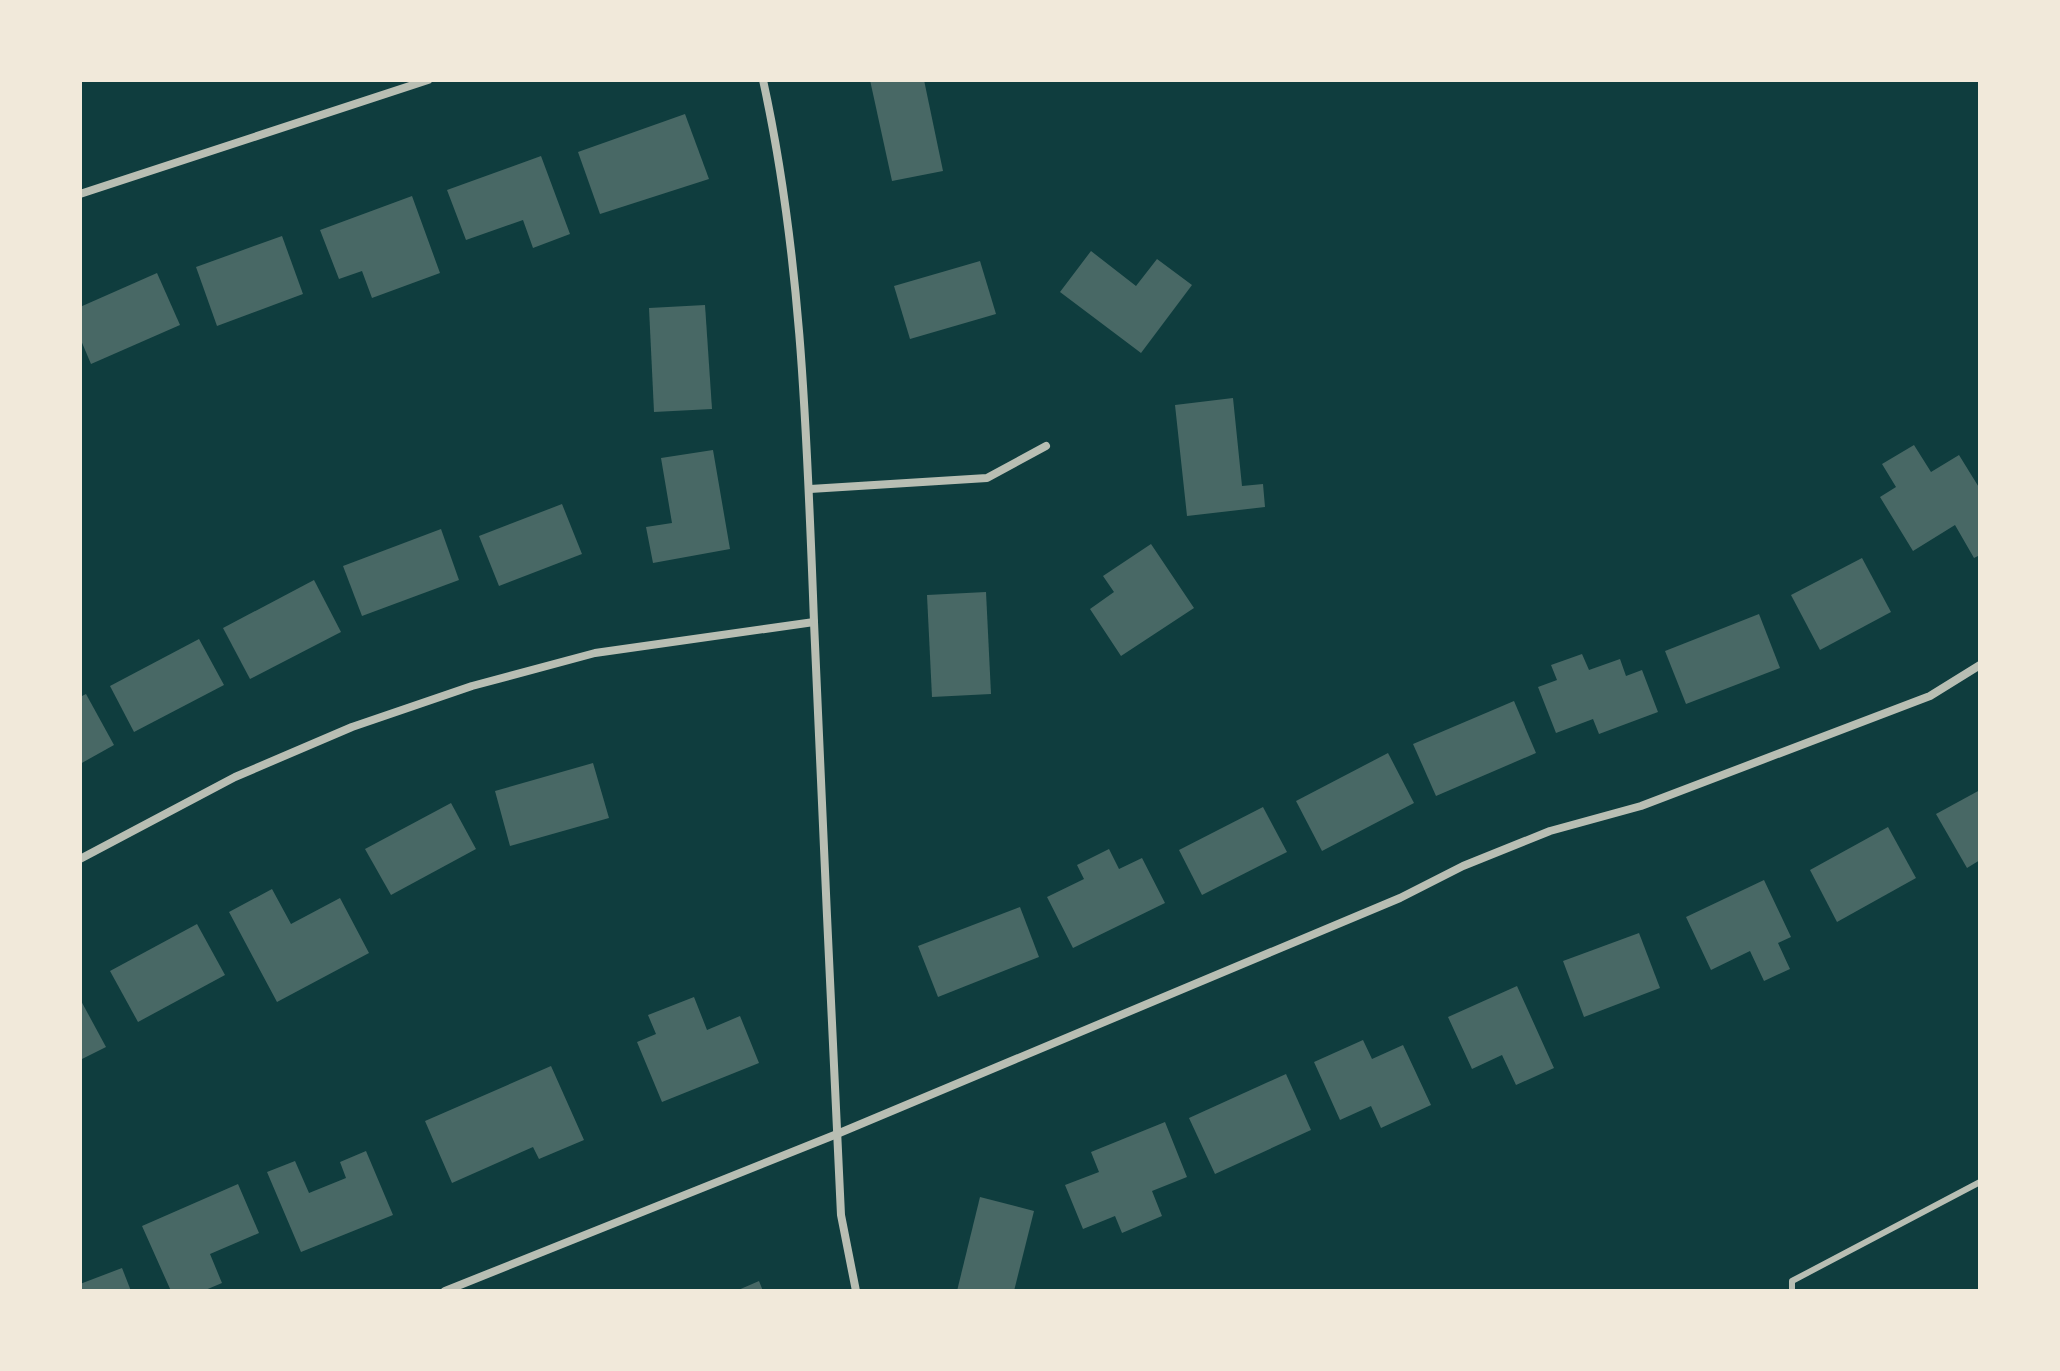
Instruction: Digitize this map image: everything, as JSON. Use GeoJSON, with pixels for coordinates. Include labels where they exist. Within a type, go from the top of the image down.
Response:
{"type":"FeatureCollection","features":[{"type":"Feature","properties":{"kind":"street"},"geometry":{"type":"LineString","coordinates":[[80,194],[428,80]]}},
{"type":"Feature","properties":{"kind":"street"},"geometry":{"type":"LineString","coordinates":[[763,80],[775,133],[792,251],[810,489],[841,1215],[856,1291]]}},
{"type":"Feature","properties":{"kind":"street"},"geometry":{"type":"LineString","coordinates":[[810,489],[987,478],[1046,446]]}},
{"type":"Feature","properties":{"kind":"street"},"geometry":{"type":"LineString","coordinates":[[80,859],[235,777],[352,727],[472,686],[595,653],[814,622]]}},
{"type":"Feature","properties":{"kind":"street"},"geometry":{"type":"LineString","coordinates":[[445,1291],[837,1134],[1400,898],[1477,860],[1550,831],[1641,806],[1930,696],[1980,665]]}},
{"type":"Feature","properties":{"kind":"lane"},"geometry":{"type":"LineString","coordinates":[[1792,1291],[1792,1281],[1980,1182]]}},
{"type":"Feature","properties":{"kind":"building"},"geometry":{"type":"Polygon","coordinates":[[[870,80],[924,80],[943,171],[892,181],[870,80]]]}},
{"type":"Feature","properties":{"kind":"building"},"geometry":{"type":"Polygon","coordinates":[[[685,114],[709,179],[600,214],[578,152],[685,114]]]}},
{"type":"Feature","properties":{"kind":"building"},"geometry":{"type":"Polygon","coordinates":[[[541,156],[570,234],[533,248],[523,220],[466,240],[447,190],[541,156]]]}},
{"type":"Feature","properties":{"kind":"building"},"geometry":{"type":"Polygon","coordinates":[[[412,196],[440,273],[372,298],[362,271],[339,279],[320,230],[412,196]]]}},
{"type":"Feature","properties":{"kind":"building"},"geometry":{"type":"Polygon","coordinates":[[[282,236],[303,294],[217,326],[196,267],[282,236]]]}},
{"type":"Feature","properties":{"kind":"building"},"geometry":{"type":"Polygon","coordinates":[[[1091,251],[1136,286],[1157,259],[1192,285],[1141,353],[1060,292],[1091,251]]]}},
{"type":"Feature","properties":{"kind":"building"},"geometry":{"type":"Polygon","coordinates":[[[980,261],[996,314],[910,339],[894,286],[980,261]]]}},
{"type":"Feature","properties":{"kind":"building"},"geometry":{"type":"Polygon","coordinates":[[[157,273],[180,325],[91,364],[80,338],[80,307],[157,273]]]}},
{"type":"Feature","properties":{"kind":"building"},"geometry":{"type":"Polygon","coordinates":[[[705,305],[712,409],[654,412],[649,308],[705,305]]]}},
{"type":"Feature","properties":{"kind":"building"},"geometry":{"type":"Polygon","coordinates":[[[1233,398],[1242,486],[1263,484],[1265,507],[1187,516],[1175,405],[1233,398]]]}},
{"type":"Feature","properties":{"kind":"building"},"geometry":{"type":"Polygon","coordinates":[[[1914,445],[1931,472],[1959,455],[1980,489],[1980,555],[1974,558],[1955,525],[1913,551],[1880,497],[1896,487],[1882,464],[1914,445]]]}},
{"type":"Feature","properties":{"kind":"building"},"geometry":{"type":"Polygon","coordinates":[[[713,450],[730,549],[653,563],[646,527],[672,523],[661,458],[713,450]]]}},
{"type":"Feature","properties":{"kind":"building"},"geometry":{"type":"Polygon","coordinates":[[[562,504],[582,554],[499,586],[479,536],[562,504]]]}},
{"type":"Feature","properties":{"kind":"building"},"geometry":{"type":"Polygon","coordinates":[[[441,529],[459,580],[362,616],[343,566],[441,529]]]}},
{"type":"Feature","properties":{"kind":"building"},"geometry":{"type":"Polygon","coordinates":[[[1151,544],[1194,608],[1121,656],[1090,609],[1114,592],[1103,576],[1151,544]]]}},
{"type":"Feature","properties":{"kind":"building"},"geometry":{"type":"Polygon","coordinates":[[[1862,558],[1891,612],[1820,650],[1791,595],[1862,558]]]}},
{"type":"Feature","properties":{"kind":"building"},"geometry":{"type":"Polygon","coordinates":[[[314,580],[341,632],[250,679],[223,628],[314,580]]]}},
{"type":"Feature","properties":{"kind":"building"},"geometry":{"type":"Polygon","coordinates":[[[986,592],[991,694],[932,697],[927,595],[986,592]]]}},
{"type":"Feature","properties":{"kind":"building"},"geometry":{"type":"Polygon","coordinates":[[[1759,614],[1780,668],[1686,704],[1665,651],[1759,614]]]}},
{"type":"Feature","properties":{"kind":"building"},"geometry":{"type":"Polygon","coordinates":[[[199,639],[224,685],[134,732],[110,686],[199,639]]]}},
{"type":"Feature","properties":{"kind":"building"},"geometry":{"type":"Polygon","coordinates":[[[1582,654],[1589,670],[1620,659],[1626,676],[1642,670],[1658,712],[1599,734],[1593,719],[1556,733],[1538,687],[1557,680],[1551,665],[1582,654]]]}},
{"type":"Feature","properties":{"kind":"building"},"geometry":{"type":"Polygon","coordinates":[[[86,694],[114,745],[80,764],[80,697],[86,694]]]}},
{"type":"Feature","properties":{"kind":"building"},"geometry":{"type":"Polygon","coordinates":[[[1514,701],[1536,753],[1436,796],[1413,744],[1514,701]]]}},
{"type":"Feature","properties":{"kind":"building"},"geometry":{"type":"Polygon","coordinates":[[[1388,753],[1414,803],[1322,851],[1296,801],[1388,753]]]}},
{"type":"Feature","properties":{"kind":"building"},"geometry":{"type":"Polygon","coordinates":[[[593,763],[609,818],[510,846],[495,791],[593,763]]]}},
{"type":"Feature","properties":{"kind":"building"},"geometry":{"type":"Polygon","coordinates":[[[1980,790],[1980,860],[1967,868],[1936,814],[1980,790]]]}},
{"type":"Feature","properties":{"kind":"building"},"geometry":{"type":"Polygon","coordinates":[[[451,803],[476,849],[391,895],[365,849],[451,803]]]}},
{"type":"Feature","properties":{"kind":"building"},"geometry":{"type":"Polygon","coordinates":[[[1263,807],[1287,852],[1202,895],[1179,850],[1263,807]]]}},
{"type":"Feature","properties":{"kind":"building"},"geometry":{"type":"Polygon","coordinates":[[[1888,827],[1916,878],[1837,922],[1810,870],[1888,827]]]}},
{"type":"Feature","properties":{"kind":"building"},"geometry":{"type":"Polygon","coordinates":[[[1109,849],[1119,869],[1142,858],[1165,903],[1073,948],[1047,897],[1084,879],[1077,865],[1109,849]]]}},
{"type":"Feature","properties":{"kind":"building"},"geometry":{"type":"Polygon","coordinates":[[[1764,880],[1791,937],[1778,943],[1790,969],[1764,981],[1750,951],[1711,970],[1686,917],[1764,880]]]}},
{"type":"Feature","properties":{"kind":"building"},"geometry":{"type":"Polygon","coordinates":[[[272,889],[291,924],[340,898],[369,953],[277,1002],[229,912],[272,889]]]}},
{"type":"Feature","properties":{"kind":"building"},"geometry":{"type":"Polygon","coordinates":[[[1020,907],[1039,957],[938,997],[918,946],[1020,907]]]}},
{"type":"Feature","properties":{"kind":"building"},"geometry":{"type":"Polygon","coordinates":[[[197,924],[225,975],[138,1022],[110,971],[197,924]]]}},
{"type":"Feature","properties":{"kind":"building"},"geometry":{"type":"Polygon","coordinates":[[[1639,933],[1660,988],[1584,1017],[1563,961],[1639,933]]]}},
{"type":"Feature","properties":{"kind":"building"},"geometry":{"type":"Polygon","coordinates":[[[1517,986],[1554,1068],[1516,1085],[1502,1055],[1472,1069],[1448,1017],[1517,986]]]}},
{"type":"Feature","properties":{"kind":"building"},"geometry":{"type":"Polygon","coordinates":[[[694,997],[707,1030],[740,1016],[759,1063],[662,1102],[637,1042],[656,1034],[648,1015],[694,997]]]}},
{"type":"Feature","properties":{"kind":"building"},"geometry":{"type":"Polygon","coordinates":[[[80,999],[106,1047],[80,1060],[80,999]]]}},
{"type":"Feature","properties":{"kind":"building"},"geometry":{"type":"Polygon","coordinates":[[[1363,1040],[1372,1059],[1403,1045],[1431,1105],[1381,1128],[1371,1106],[1340,1120],[1314,1062],[1363,1040]]]}},
{"type":"Feature","properties":{"kind":"building"},"geometry":{"type":"Polygon","coordinates":[[[551,1066],[584,1140],[539,1159],[533,1147],[452,1183],[425,1121],[551,1066]]]}},
{"type":"Feature","properties":{"kind":"building"},"geometry":{"type":"Polygon","coordinates":[[[1286,1074],[1311,1130],[1215,1174],[1189,1118],[1286,1074]]]}},
{"type":"Feature","properties":{"kind":"building"},"geometry":{"type":"Polygon","coordinates":[[[1165,1122],[1187,1177],[1152,1191],[1162,1216],[1122,1233],[1115,1216],[1083,1229],[1065,1185],[1099,1172],[1091,1152],[1165,1122]]]}},
{"type":"Feature","properties":{"kind":"building"},"geometry":{"type":"Polygon","coordinates":[[[366,1151],[393,1215],[301,1252],[267,1172],[295,1161],[309,1193],[346,1178],[340,1162],[366,1151]]]}},
{"type":"Feature","properties":{"kind":"building"},"geometry":{"type":"Polygon","coordinates":[[[238,1184],[259,1233],[210,1254],[222,1283],[203,1291],[171,1291],[142,1226],[238,1184]]]}},
{"type":"Feature","properties":{"kind":"building"},"geometry":{"type":"Polygon","coordinates":[[[980,1197],[1034,1211],[1014,1291],[957,1291],[980,1197]]]}},
{"type":"Feature","properties":{"kind":"building"},"geometry":{"type":"Polygon","coordinates":[[[122,1268],[131,1291],[80,1291],[80,1284],[122,1268]]]}},
{"type":"Feature","properties":{"kind":"building"},"geometry":{"type":"Polygon","coordinates":[[[759,1281],[763,1291],[736,1291],[759,1281]]]}}]}
